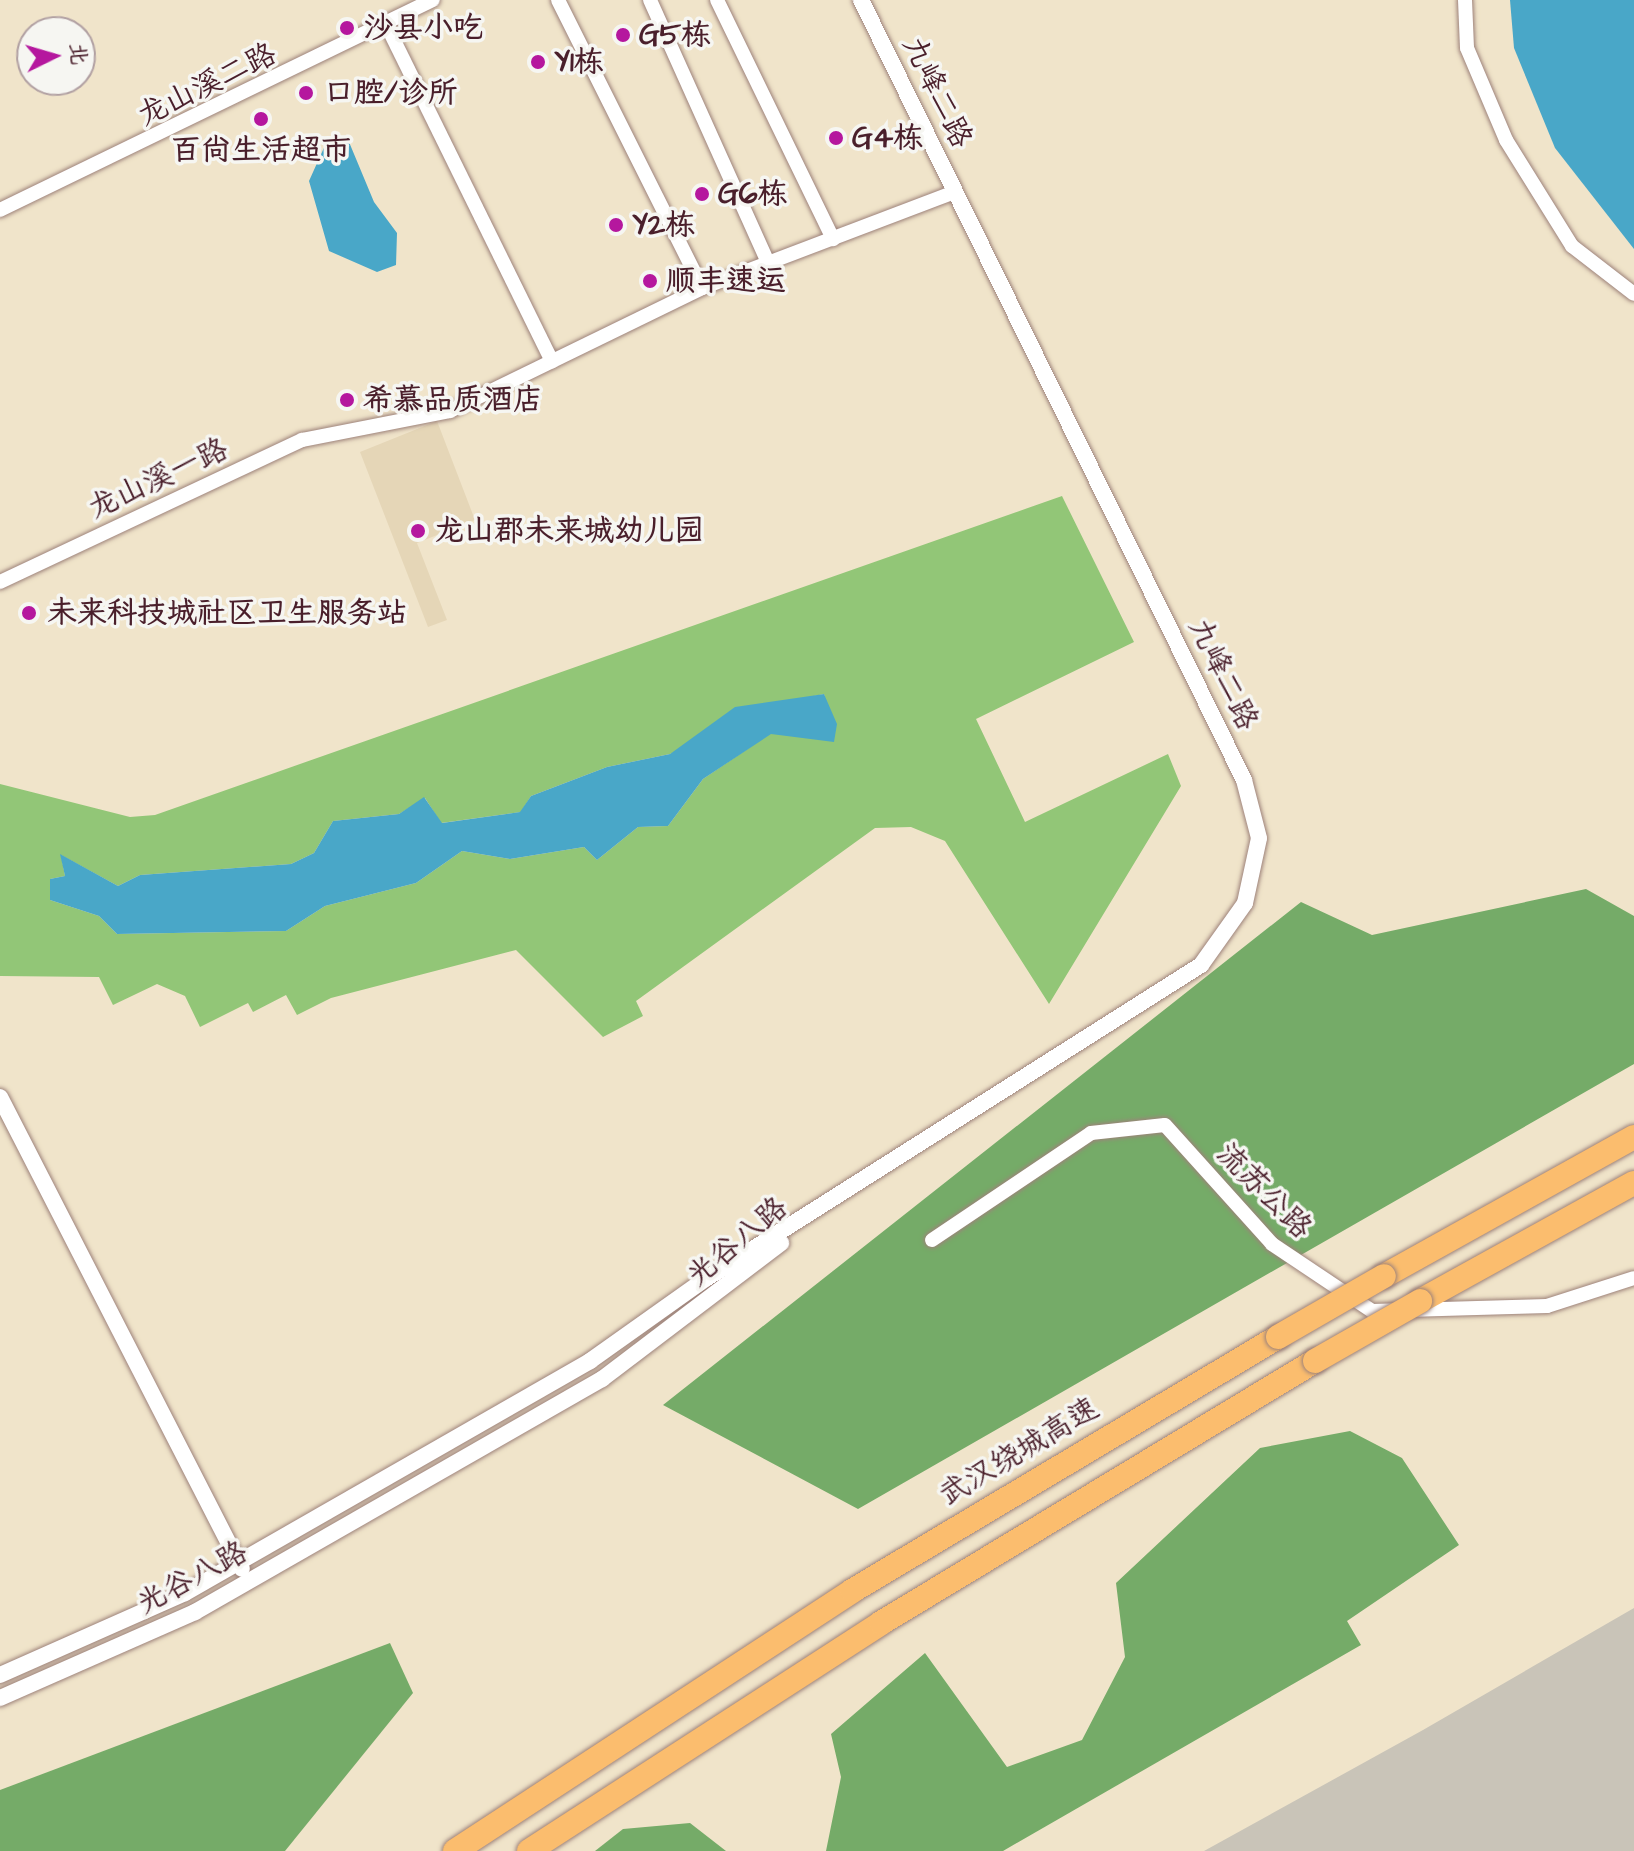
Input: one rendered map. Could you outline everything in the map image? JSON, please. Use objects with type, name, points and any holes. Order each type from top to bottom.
[{"type":"highway","name":"武汉绕城高速","points":[[455,1851],[865,1583],[1278,1337],[1634,1137]]},
{"type":"highway","points":[[529,1851],[881,1623],[1315,1361],[1634,1183]]},
{"type":"street","name":"龙山溪二路","points":[[0,210],[433,0]]},
{"type":"street","points":[[558,0],[702,288]]},
{"type":"street","points":[[650,0],[768,263]]},
{"type":"street","points":[[717,0],[833,239]]},
{"type":"street","name":"九峰二路","points":[[816,1213],[1201,965],[1245,903],[1259,838],[1244,780],[861,0]]},
{"type":"street","points":[[1465,0],[1467,48],[1506,140],[1572,246],[1634,294]]},
{"type":"street","points":[[386,24],[552,361]]},
{"type":"street","name":"龙山溪一路","points":[[0,582],[302,440],[450,411],[702,288],[955,192]]},
{"type":"street","points":[[0,1097],[248,1581]]},
{"type":"street","name":"流苏公路","points":[[932,1240],[1091,1133],[1165,1125],[1272,1244],[1372,1311],[1547,1306],[1634,1278]]},
{"type":"street","name":"光谷八路","points":[[0,1675],[238,1562],[590,1361],[816,1213]]},
{"type":"street","name":"光谷八路","points":[[0,1698],[248,1581],[602,1379],[720,1296],[816,1213]]},
{"type":"shaded area","name":"龙山郡未来城幼儿园","points":[[437,421],[475,520],[417,543],[447,620],[428,627],[360,452]]},
{"type":"shaded area","points":[[1634,1608],[1634,1851],[1204,1851],[1423,1730]]},
{"type":"green space","points":[[1062,496],[1134,642],[976,719],[1025,822],[1168,754],[1181,786],[1049,1004],[945,841],[911,827],[875,828],[636,1001],[643,1016],[603,1037],[516,950],[331,998],[297,1015],[286,995],[253,1012],[248,1003],[200,1027],[185,996],[157,984],[113,1005],[99,977],[0,976],[0,784],[130,817],[155,815]],"holes":[[[824,694],[834,741],[771,733],[703,779],[668,826],[638,827],[597,860],[584,847],[510,859],[462,851],[416,883],[325,906],[286,931],[117,934],[99,916],[50,900],[50,879],[65,876],[61,855],[118,886],[140,875],[291,864],[314,853],[333,821],[399,814],[425,798],[441,823],[521,812],[531,796],[607,767],[670,754],[785,702]]]},
{"type":"green space","points":[[1586,889],[1634,916],[1634,1064],[858,1509],[663,1405],[1301,902],[1372,935]]},
{"type":"green space","points":[[1350,1431],[1402,1458],[1459,1545],[1347,1621],[1361,1645],[1003,1851],[826,1851],[841,1777],[831,1734],[925,1653],[1007,1767],[1082,1740],[1125,1657],[1116,1583],[1260,1448]]},
{"type":"green space","points":[[390,1643],[413,1693],[285,1851],[0,1851],[0,1790]]},
{"type":"green space","points":[[690,1823],[726,1851],[595,1851],[623,1829]]},
{"type":"water","points":[[1510,0],[1634,0],[1634,249],[1555,148],[1514,48]]},
{"type":"water","points":[[337,138],[349,142],[374,202],[397,233],[396,265],[377,272],[329,251],[309,181],[327,141]]},
{"type":"water","points":[[824,694],[837,724],[834,742],[771,734],[703,779],[668,826],[638,827],[597,860],[584,847],[510,859],[462,851],[416,883],[325,906],[286,931],[117,934],[99,916],[50,900],[50,879],[65,876],[60,854],[118,886],[140,875],[291,864],[314,853],[333,821],[399,814],[424,797],[442,823],[520,812],[531,796],[607,767],[670,754],[735,707]]},
{"type":"place","name":"沙县小吃","points":[[347,28]]},
{"type":"place","name":"G5栋","points":[[623,35]]},
{"type":"place","name":"Y1栋","points":[[538,62]]},
{"type":"place","name":"口腔/诊所","points":[[306,93]]},
{"type":"place","name":"百尚生活超市","points":[[261,119]]},
{"type":"place","name":"G4栋","points":[[836,138]]},
{"type":"place","name":"G6栋","points":[[702,194]]},
{"type":"place","name":"Y2栋","points":[[616,225]]},
{"type":"place","name":"顺丰速运","points":[[650,281]]},
{"type":"place","name":"希慕品质酒店","points":[[347,400]]},
{"type":"place","name":"龙山郡未来城幼儿园","points":[[418,531]]},
{"type":"place","name":"未来科技城社区卫生服务站","points":[[29,613]]}]
